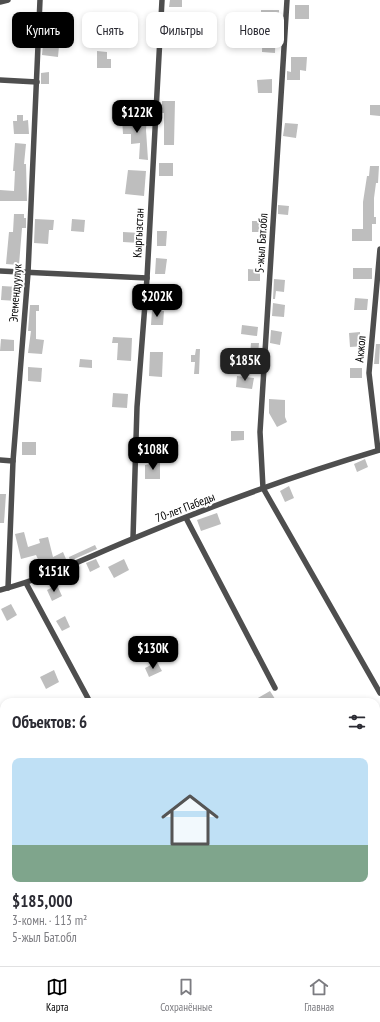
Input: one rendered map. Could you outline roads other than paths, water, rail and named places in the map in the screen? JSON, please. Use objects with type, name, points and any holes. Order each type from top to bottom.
[{"type":"street","points":[[0,2],[8,0]]},
{"type":"street","name":"Эгемендуулук","points":[[8,588],[13,460],[28,273],[40,0]]},
{"type":"street","name":"Кыргызстан","points":[[133,538],[137,407],[147,278],[162,0]]},
{"type":"street","name":"5-жыл Бат.обл","points":[[263,488],[260,432],[287,0]]},
{"type":"street","points":[[0,80],[37,82]]},
{"type":"street","name":"Акжол","points":[[379,450],[369,373],[380,249]]},
{"type":"street","points":[[0,271],[147,278]]},
{"type":"street","name":"70-лет Пабеды","points":[[0,590],[26,583],[133,538],[263,488],[379,450]]},
{"type":"street","points":[[0,460],[13,460]]},
{"type":"street","points":[[263,488],[380,692]]},
{"type":"street","points":[[186,518],[274,688]]},
{"type":"street","points":[[26,583],[88,698]]}]
